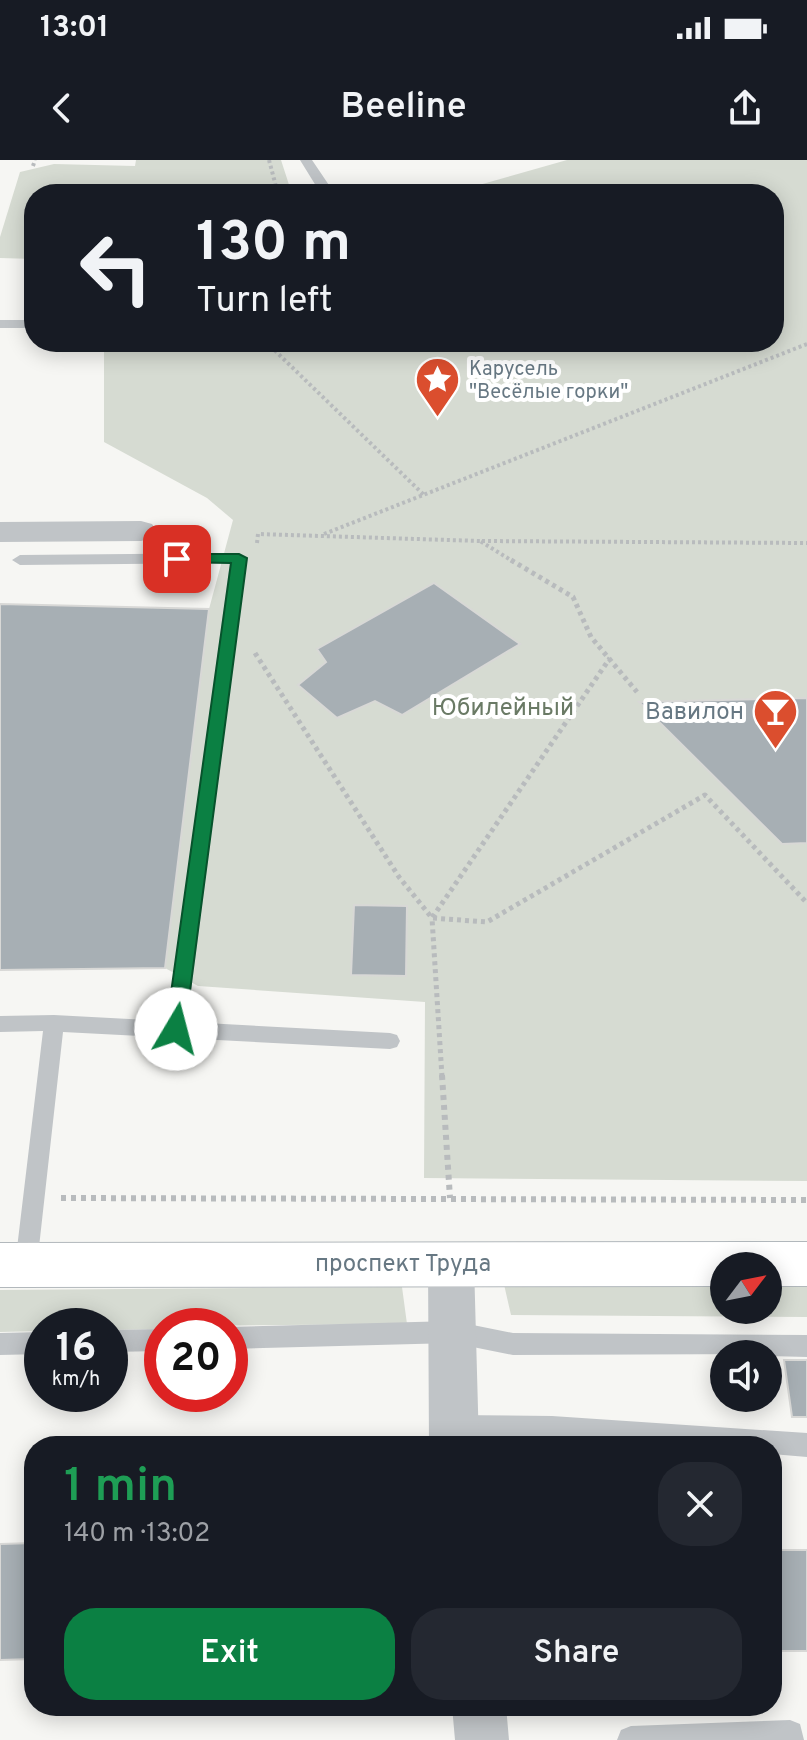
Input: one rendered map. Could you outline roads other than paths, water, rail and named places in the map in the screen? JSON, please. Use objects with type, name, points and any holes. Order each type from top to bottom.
[{"type":"street","points":[[0,532],[141,531]]},
{"type":"street","points":[[451,1263],[453,1436]]},
{"type":"street","name":"проспект Труда","points":[[13,1265],[807,1264]]},
{"type":"street","points":[[480,1716],[482,1740]]},
{"type":"lane","points":[[306,160],[322,184]]},
{"type":"lane","points":[[0,324],[24,324]]},
{"type":"lane","points":[[20,560],[239,558],[176,1029]]},
{"type":"lane","points":[[13,1265],[34,1198],[54,1023]]},
{"type":"lane","points":[[0,1024],[54,1023],[390,1041]]},
{"type":"lane","points":[[248,1338],[453,1332],[513,1344],[807,1346]]},
{"type":"lane","points":[[0,1344],[24,1343]]},
{"type":"lane","points":[[453,1436],[552,1427],[680,1436]]},
{"type":"lane","points":[[782,1443],[807,1445]]},
{"type":"lane","points":[[631,1740],[796,1735]]},
{"type":"place","name":"Карусель \"Весёлые горки\"","points":[[438,418]]},
{"type":"place","name":"Вавилон","points":[[775,750]]},
{"type":"park label","name":"Юбилейный","points":[[503,707]]}]
